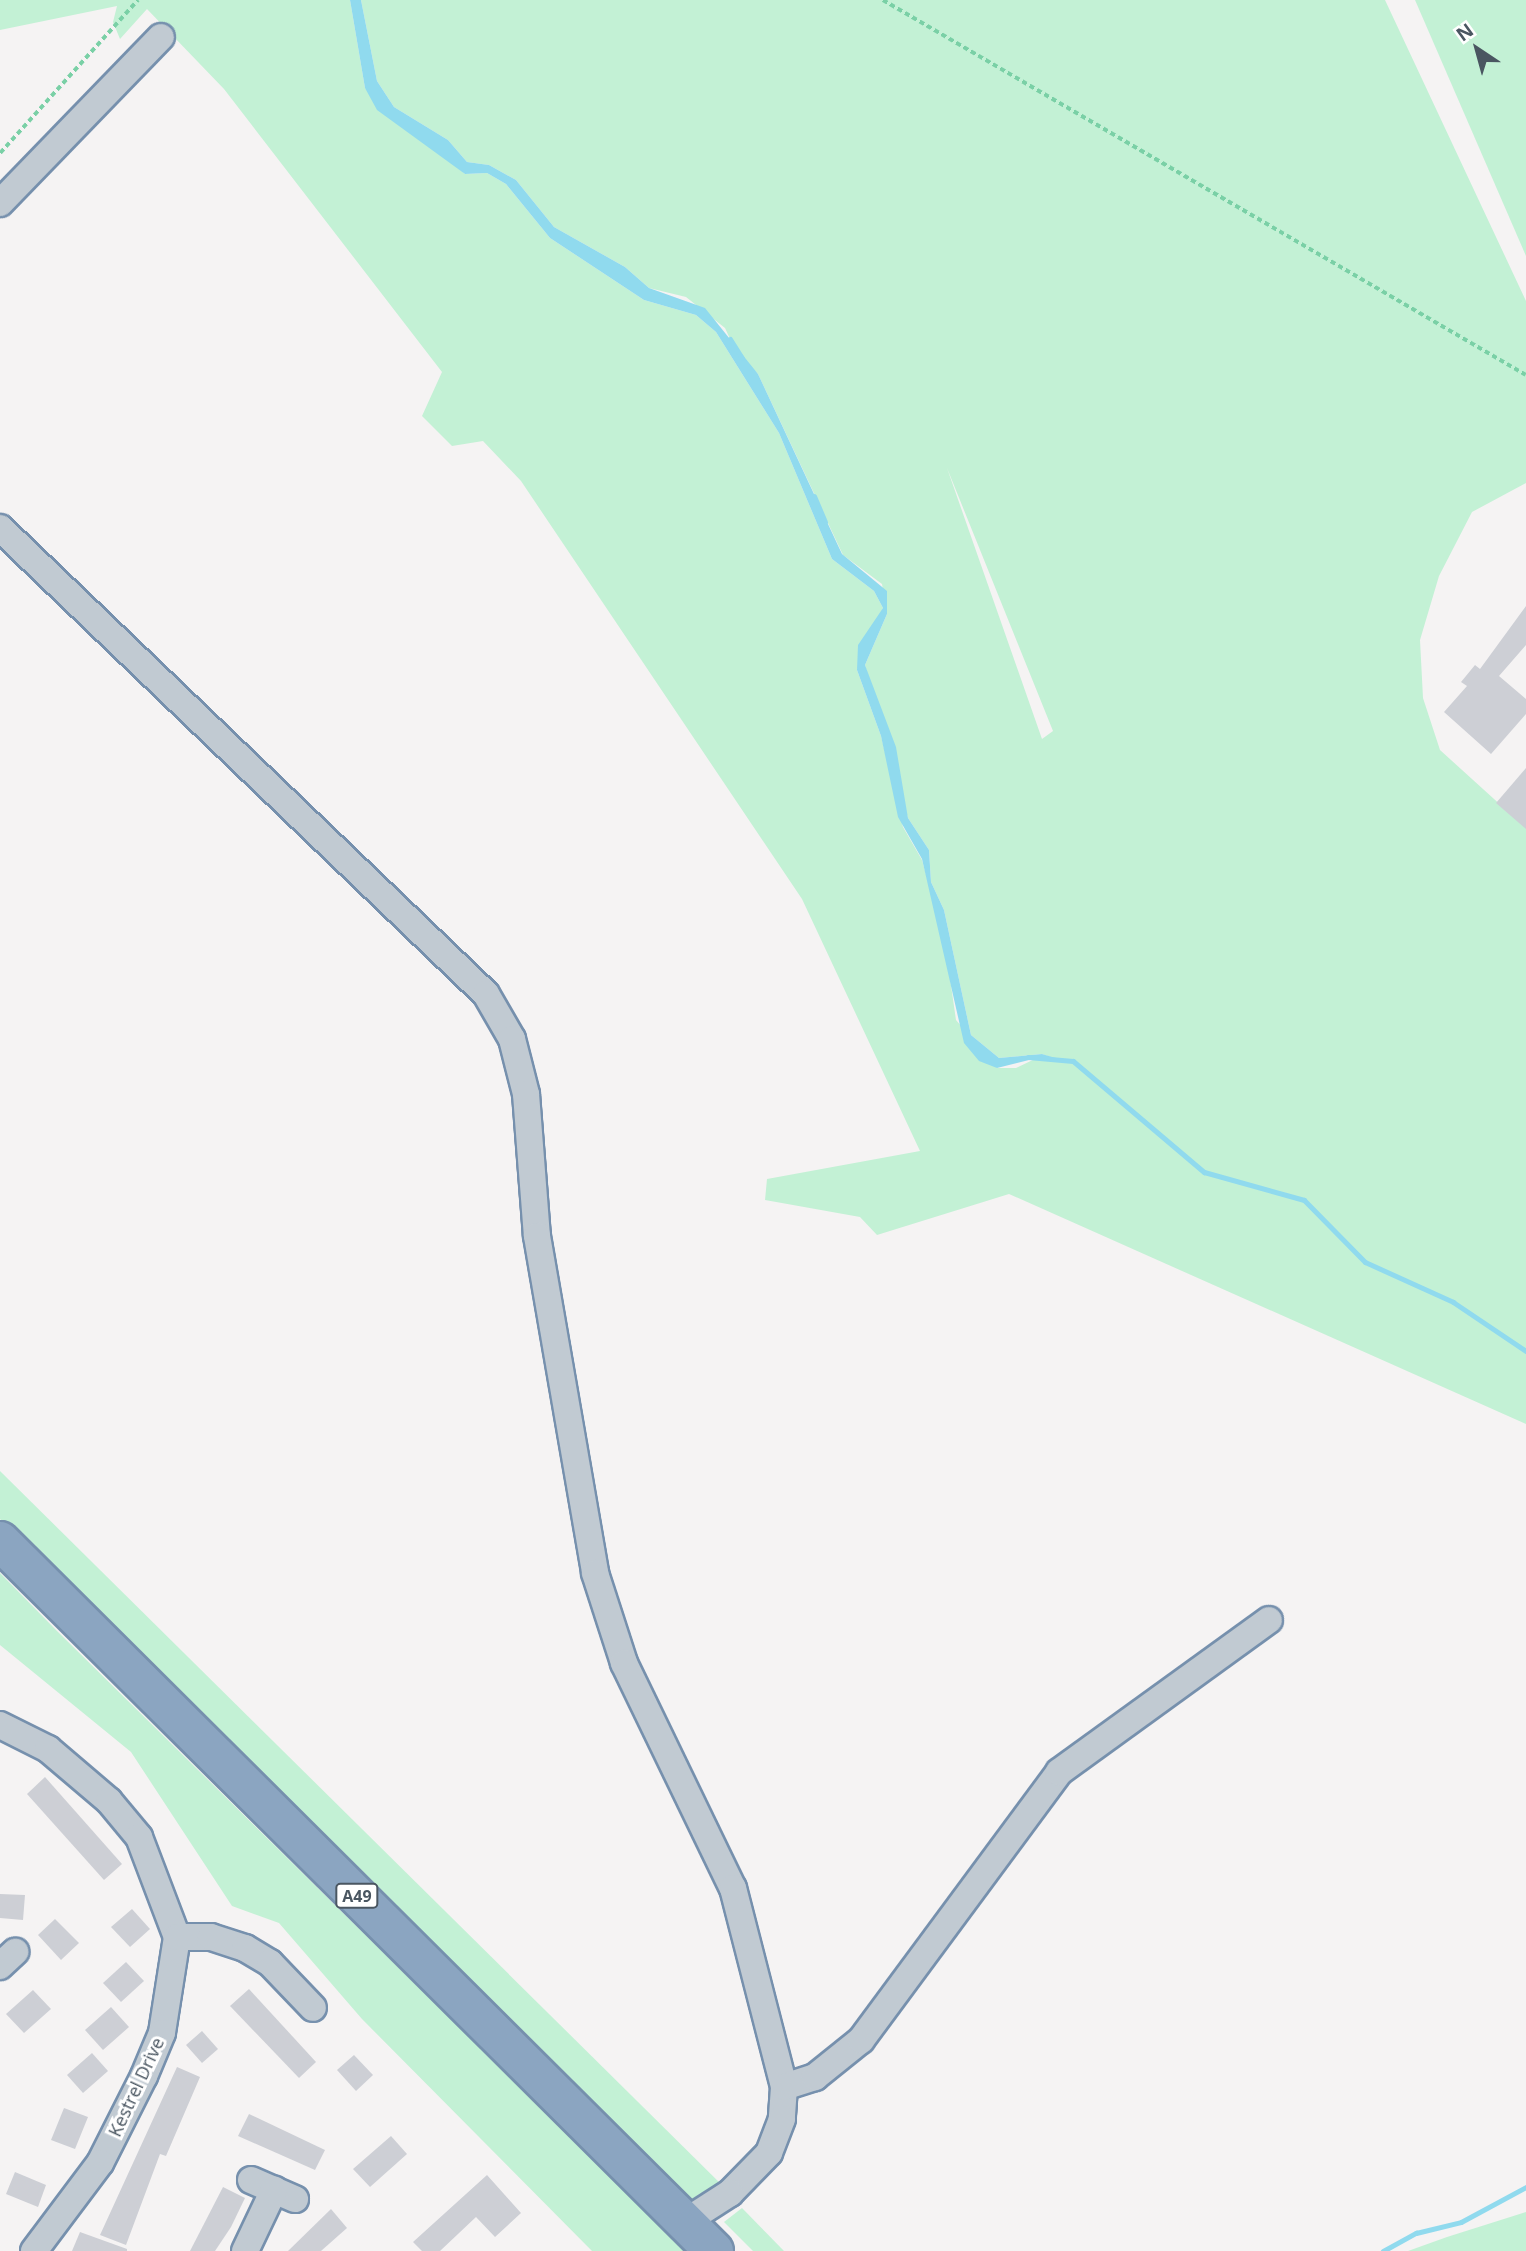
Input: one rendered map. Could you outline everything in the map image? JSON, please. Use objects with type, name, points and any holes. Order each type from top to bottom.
[{"type":"highway","name":"A49","points":[[0,1541],[714,2251]]},
{"type":"street","points":[[0,203],[161,37]]},
{"type":"street","points":[[0,528],[486,994],[512,1039],[526,1094],[537,1236],[595,1573],[624,1663],[733,1888],[784,2087],[782,2119],[769,2153],[730,2193],[685,2222]]},
{"type":"street","points":[[784,2087],[816,2077],[861,2040],[1059,1772],[1269,1620]]},
{"type":"street","name":"Kestrel Drive","points":[[0,1725],[66,1762],[117,1810],[139,1837],[177,1937],[162,2033],[144,2076],[100,2163],[34,2251]]},
{"type":"street","points":[[177,1937],[211,1937],[245,1948],[297,2002]]},
{"type":"street","points":[[245,2251],[273,2190]]},
{"type":"path","points":[[0,153],[138,0]]},
{"type":"path","points":[[883,0],[1526,375]]},
{"type":"green space","points":[[0,0],[350,0],[365,88],[465,174],[487,173],[506,184],[550,238],[644,300],[696,315],[716,332],[779,433],[832,559],[874,591],[883,608],[857,670],[881,736],[903,827],[922,860],[945,944],[956,1020],[997,1068],[1016,1068],[1037,1058],[1062,1061],[1042,1054],[999,1058],[971,1035],[944,910],[931,882],[929,850],[908,818],[865,665],[887,614],[882,584],[843,555],[758,374],[736,352],[725,328],[686,297],[649,288],[625,267],[554,227],[516,180],[489,165],[467,162],[448,140],[394,107],[377,81],[361,0],[1385,0],[1526,301],[1526,483],[1472,512],[1439,576],[1420,640],[1423,698],[1440,750],[1526,828],[1526,1424],[1009,1194],[877,1235],[860,1217],[765,1200],[767,1179],[920,1151],[802,899],[521,481],[483,441],[452,446],[422,416],[442,372],[224,89],[147,9],[120,39],[113,22],[117,6],[0,30]],"holes":[[[947,468],[1053,731],[1042,739]]]},
{"type":"green space","points":[[1415,0],[1526,0],[1526,256]]},
{"type":"green space","points":[[0,1471],[725,2188],[696,2207],[0,1519]]},
{"type":"green space","points":[[0,1573],[686,2251],[592,2251],[362,2019],[279,1923],[232,1906],[131,1752],[0,1645]]},
{"type":"green space","points":[[742,2208],[784,2251],[753,2251],[724,2222]]},
{"type":"green space","points":[[1526,2212],[1526,2251],[1408,2251],[1447,2237]]},
{"type":"water","points":[[350,0],[361,0],[377,81],[394,107],[448,140],[467,162],[489,165],[516,180],[554,227],[625,267],[649,288],[705,308],[758,374],[842,554],[887,591],[887,614],[865,665],[896,747],[908,818],[929,850],[931,882],[944,910],[971,1035],[999,1058],[1042,1054],[1069,1062],[1037,1058],[997,1068],[979,1061],[964,1043],[922,859],[898,817],[881,736],[857,670],[858,645],[883,608],[874,591],[832,559],[779,433],[716,332],[696,315],[644,300],[550,238],[506,184],[487,173],[465,174],[377,110],[365,88]]},
{"type":"building","points":[[1526,606],[1526,645],[1499,676],[1526,699],[1526,714],[1491,754],[1444,712],[1467,686],[1461,682],[1475,665],[1480,669]]},
{"type":"building","points":[[1526,768],[1526,829],[1496,803]]},
{"type":"building","points":[[45,1777],[122,1864],[104,1880],[27,1794]]},
{"type":"building","points":[[0,1894],[25,1895],[23,1920],[0,1918]]},
{"type":"building","points":[[132,1909],[150,1929],[130,1947],[111,1927]]},
{"type":"building","points":[[55,1919],[79,1943],[61,1960],[38,1935]]},
{"type":"building","points":[[126,1962],[144,1981],[121,2002],[103,1983]]},
{"type":"building","points":[[249,1989],[316,2062],[299,2078],[230,2006]]},
{"type":"building","points":[[33,1990],[51,2009],[24,2033],[6,2014]]},
{"type":"building","points":[[111,2007],[129,2027],[103,2050],[85,2030]]},
{"type":"building","points":[[202,2031],[218,2049],[202,2063],[186,2045]]},
{"type":"building","points":[[92,2053],[108,2071],[83,2093],[67,2075]]},
{"type":"building","points":[[354,2055],[373,2075],[356,2091],[337,2070]]},
{"type":"building","points":[[177,2067],[200,2077],[166,2156],[160,2154],[126,2245],[100,2235]]},
{"type":"building","points":[[64,2108],[88,2117],[75,2149],[51,2140]]},
{"type":"building","points":[[249,2114],[325,2150],[315,2170],[238,2136]]},
{"type":"building","points":[[391,2136],[407,2154],[370,2187],[353,2169]]},
{"type":"building","points":[[15,2172],[46,2185],[38,2207],[6,2194]]},
{"type":"building","points":[[487,2175],[521,2213],[495,2237],[476,2217],[440,2251],[422,2251],[413,2242]]},
{"type":"building","points":[[223,2187],[245,2198],[231,2227],[215,2251],[190,2251]]},
{"type":"building","points":[[331,2209],[347,2228],[321,2251],[288,2251]]},
{"type":"building","points":[[80,2232],[127,2249],[127,2251],[72,2251]]},
{"type":"waterway","points":[[730,339],[742,358]]},
{"type":"waterway","points":[[814,496],[825,522]]},
{"type":"waterway","points":[[1028,1057],[1073,1061],[1204,1172],[1304,1200],[1365,1262],[1453,1302],[1526,1351]]},
{"type":"waterway","points":[[1383,2251],[1416,2233],[1461,2222],[1526,2187]]}]
